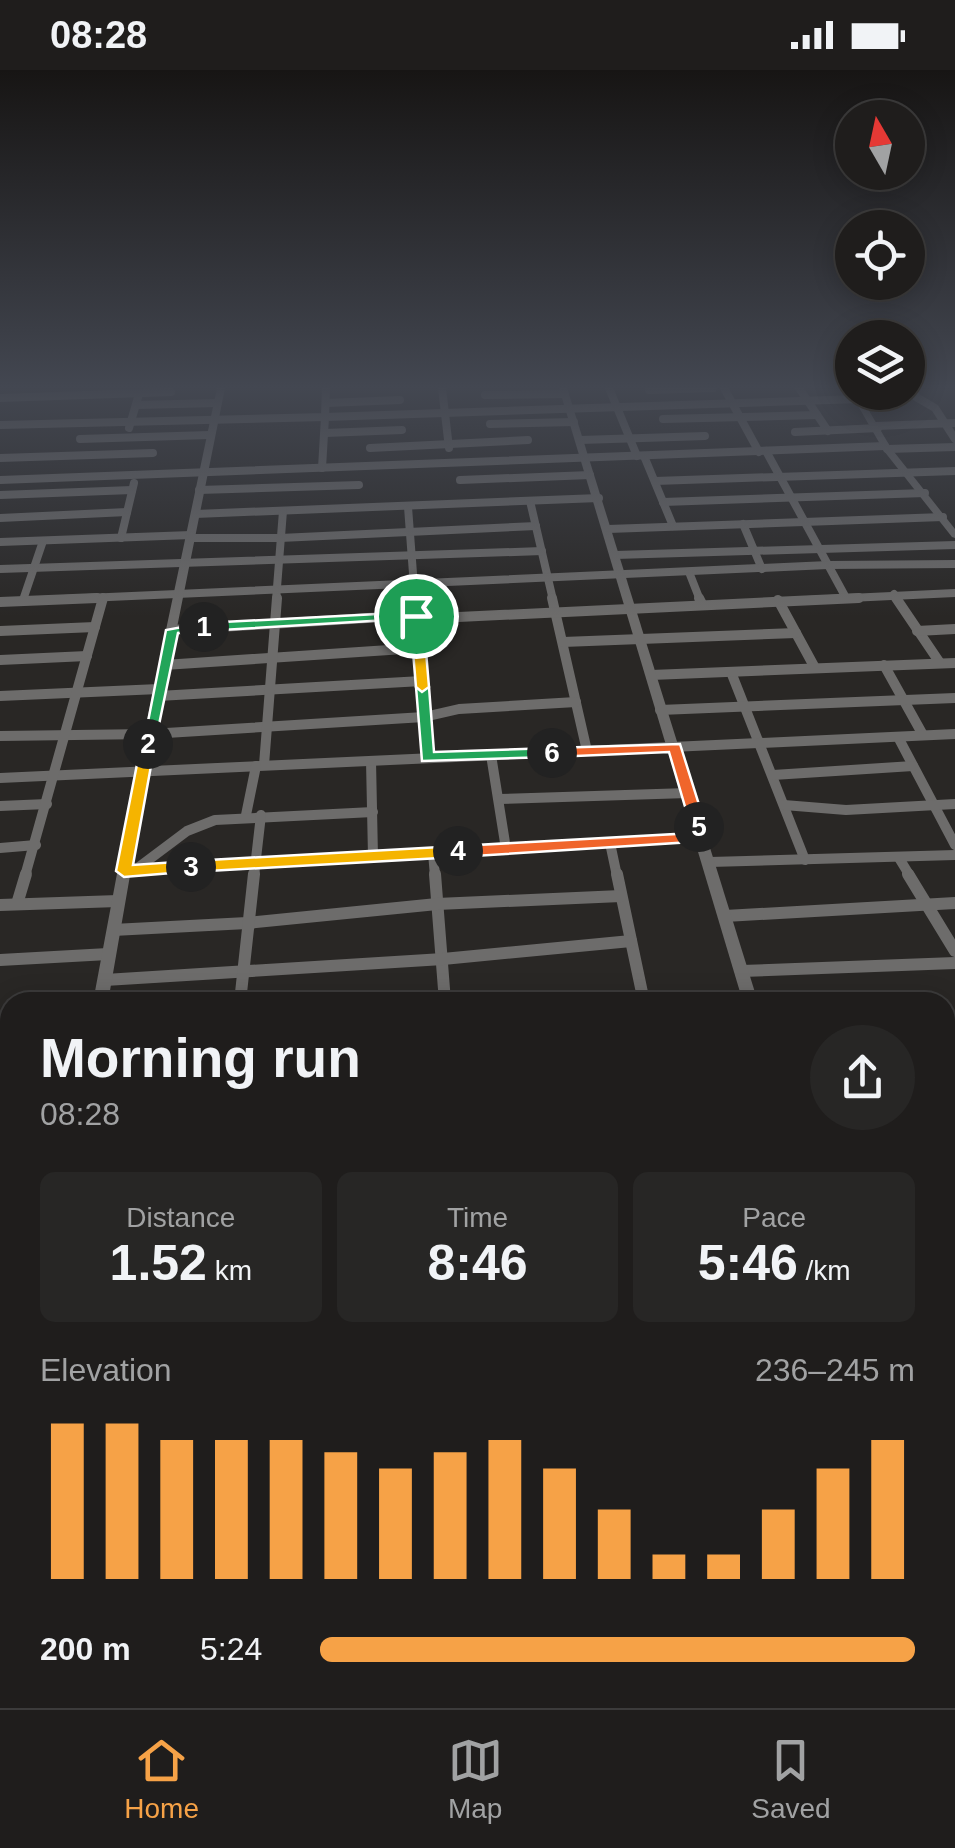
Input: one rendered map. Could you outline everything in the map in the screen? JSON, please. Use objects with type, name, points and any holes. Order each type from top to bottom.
[{"type":"street","points":[[68,478],[72,464]]},
{"type":"street","points":[[118,477],[121,464]]},
{"type":"street","points":[[150,476],[152,464]]},
{"type":"street","points":[[102,992],[118,901],[129,870],[142,772],[204,464]]},
{"type":"street","points":[[0,480],[415,464]]},
{"type":"street","points":[[455,464],[464,504]]},
{"type":"street","points":[[588,464],[748,992]]},
{"type":"street","points":[[645,464],[673,526]]},
{"type":"street","points":[[772,464],[845,596]]},
{"type":"street","points":[[899,464],[955,535]]},
{"type":"street","points":[[356,467],[358,508]]},
{"type":"street","points":[[654,481],[955,471]]},
{"type":"street","points":[[460,480],[590,475]]},
{"type":"street","points":[[121,538],[135,476]]},
{"type":"street","points":[[0,510],[3,495],[13,480]]},
{"type":"street","points":[[199,490],[359,485]]},
{"type":"street","points":[[3,495],[132,490]]},
{"type":"street","points":[[663,502],[925,493]]},
{"type":"street","points":[[195,514],[599,498]]},
{"type":"street","points":[[530,501],[588,751]]},
{"type":"street","points":[[408,507],[428,757]]},
{"type":"street","points":[[246,815],[260,765],[265,727],[283,511]]},
{"type":"street","points":[[0,518],[127,512]]},
{"type":"street","points":[[608,529],[943,518]]},
{"type":"street","points":[[743,524],[762,568]]},
{"type":"street","points":[[0,542],[280,538],[536,526]]},
{"type":"street","points":[[22,601],[44,540]]},
{"type":"street","points":[[615,555],[955,544]]},
{"type":"street","points":[[0,568],[542,551]]},
{"type":"street","points":[[0,602],[762,568],[955,564]]},
{"type":"street","points":[[689,572],[702,604]]},
{"type":"street","points":[[172,630],[274,622],[955,593]]},
{"type":"street","points":[[894,594],[940,664]]},
{"type":"street","points":[[17,904],[103,598]]},
{"type":"street","points":[[778,600],[815,668]]},
{"type":"street","points":[[0,631],[95,627]]},
{"type":"street","points":[[917,631],[955,629]]},
{"type":"street","points":[[563,642],[796,633]]},
{"type":"street","points":[[164,664],[420,648]]},
{"type":"street","points":[[0,660],[87,656]]},
{"type":"street","points":[[651,675],[955,663]]},
{"type":"street","points":[[884,665],[924,735]]},
{"type":"street","points":[[731,672],[805,860]]},
{"type":"street","points":[[0,696],[268,690],[422,681]]},
{"type":"street","points":[[660,710],[955,698]]},
{"type":"street","points":[[0,736],[150,734],[424,717],[459,709],[576,702]]},
{"type":"street","points":[[0,778],[955,734]]},
{"type":"street","points":[[898,736],[955,846]]},
{"type":"street","points":[[492,755],[506,848]]},
{"type":"street","points":[[372,761],[374,856]]},
{"type":"street","points":[[773,775],[914,766]]},
{"type":"street","points":[[498,799],[688,793]]},
{"type":"street","points":[[0,806],[47,804]]},
{"type":"street","points":[[784,804],[846,810],[955,804]]},
{"type":"street","points":[[129,870],[187,831],[215,820],[246,815],[372,812]]},
{"type":"street","points":[[241,992],[261,815]]},
{"type":"street","points":[[129,870],[702,838]]},
{"type":"street","points":[[610,842],[642,992]]},
{"type":"street","points":[[0,848],[36,845]]},
{"type":"street","points":[[433,853],[445,992]]},
{"type":"street","points":[[710,862],[955,855]]},
{"type":"street","points":[[899,858],[955,950]]},
{"type":"street","points":[[113,930],[247,923],[437,904],[621,896]]},
{"type":"street","points":[[0,905],[118,901]]},
{"type":"street","points":[[725,916],[955,904]]},
{"type":"street","points":[[104,980],[443,959],[631,940]]},
{"type":"street","points":[[0,960],[108,954]]},
{"type":"street","points":[[742,971],[955,963]]},
{"type":"route","points":[[416,616],[428,757],[674,747],[702,838],[124,871],[172,630],[416,616]]}]
